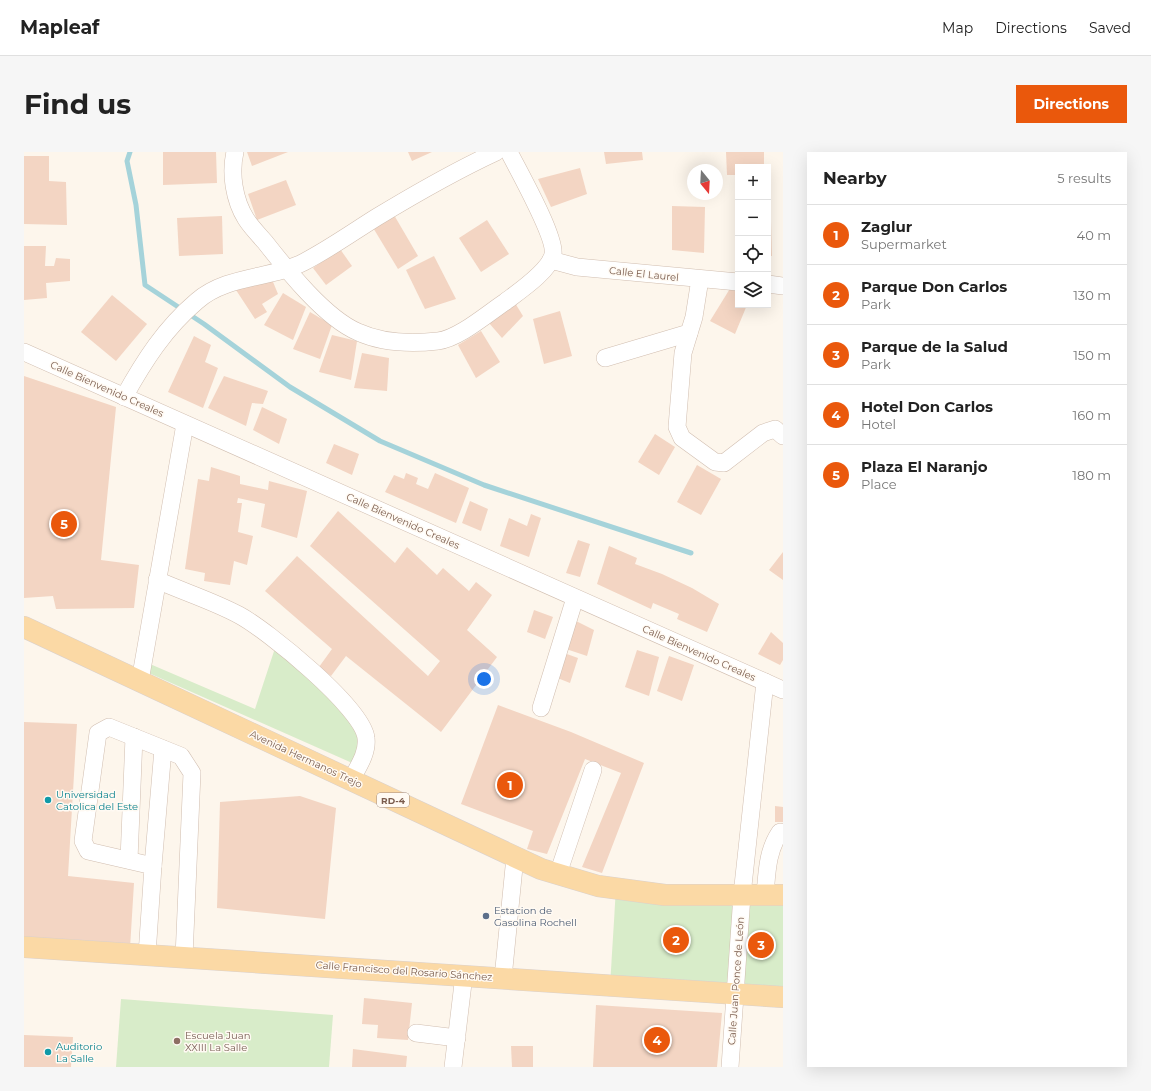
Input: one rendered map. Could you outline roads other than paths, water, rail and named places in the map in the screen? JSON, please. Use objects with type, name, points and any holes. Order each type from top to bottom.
[{"type":"main road","name":"Avenida Hermanos Trejo","points":[[24,627],[541,869],[598,886],[665,895],[774,895]]},
{"type":"main road","name":"Calle Francisco del Rosario Sánchez","points":[[24,947],[783,997]]},
{"type":"street","points":[[235,152],[232,164],[235,193],[246,218],[287,270],[327,310],[356,331],[386,340],[415,342],[446,339],[471,325],[519,292],[544,270],[550,260],[553,249],[546,224],[509,152]]},
{"type":"street","points":[[124,397],[144,361],[169,328],[198,300],[228,284],[287,270],[305,261],[400,203],[496,152]]},
{"type":"street","name":"Calle El Laurel","points":[[550,260],[577,267],[735,282]]},
{"type":"street","points":[[700,279],[689,333],[683,353],[677,427],[682,438],[715,462],[724,464],[762,433],[775,429],[783,436]]},
{"type":"street","points":[[771,284],[783,286]]},
{"type":"street","points":[[605,358],[689,333]]},
{"type":"street","name":"Calle Bienvenido Creales","points":[[24,352],[576,598],[778,686]]},
{"type":"street","points":[[140,681],[185,424]]},
{"type":"street","points":[[158,580],[238,614],[260,628],[297,658],[333,692],[364,727],[366,749],[351,780]]},
{"type":"street","points":[[541,708],[576,598]]},
{"type":"street","name":"Calle Juan Ponce de León","points":[[730,1067],[742,895],[778,686]]},
{"type":"street","points":[[153,866],[88,851],[83,841],[98,732],[109,727],[181,756],[192,773],[184,957]]},
{"type":"street","points":[[129,860],[134,737]]},
{"type":"street","points":[[147,955],[163,749]]},
{"type":"street","points":[[558,874],[593,770]]},
{"type":"street","points":[[774,895],[769,856],[774,841],[780,832]]},
{"type":"street","points":[[503,978],[515,857]]},
{"type":"street","points":[[453,1067],[464,975]]},
{"type":"street","points":[[416,1033],[457,1038]]},
{"type":"waterway","points":[[130,152],[127,161],[136,205],[145,285],[204,324],[290,387],[380,441],[484,485],[691,553]]},
{"type":"place","name":"Plaza El Naranjo","points":[[64,524]]},
{"type":"place","name":"Zaglur","points":[[510,785]]},
{"type":"place","name":"Universidad Catolica del Este","points":[[48,800]]},
{"type":"place","name":"Estacion de Gasolina Rochell","points":[[486,916]]},
{"type":"place","name":"Parque Don Carlos","points":[[676,940]]},
{"type":"place","name":"Parque de la Salud","points":[[761,945]]},
{"type":"place","name":"Hotel Don Carlos","points":[[657,1040]]},
{"type":"place","name":"Escuela Juan XXIII La Salle","points":[[177,1041]]},
{"type":"place","name":"Auditorio La Salle","points":[[48,1052]]}]
